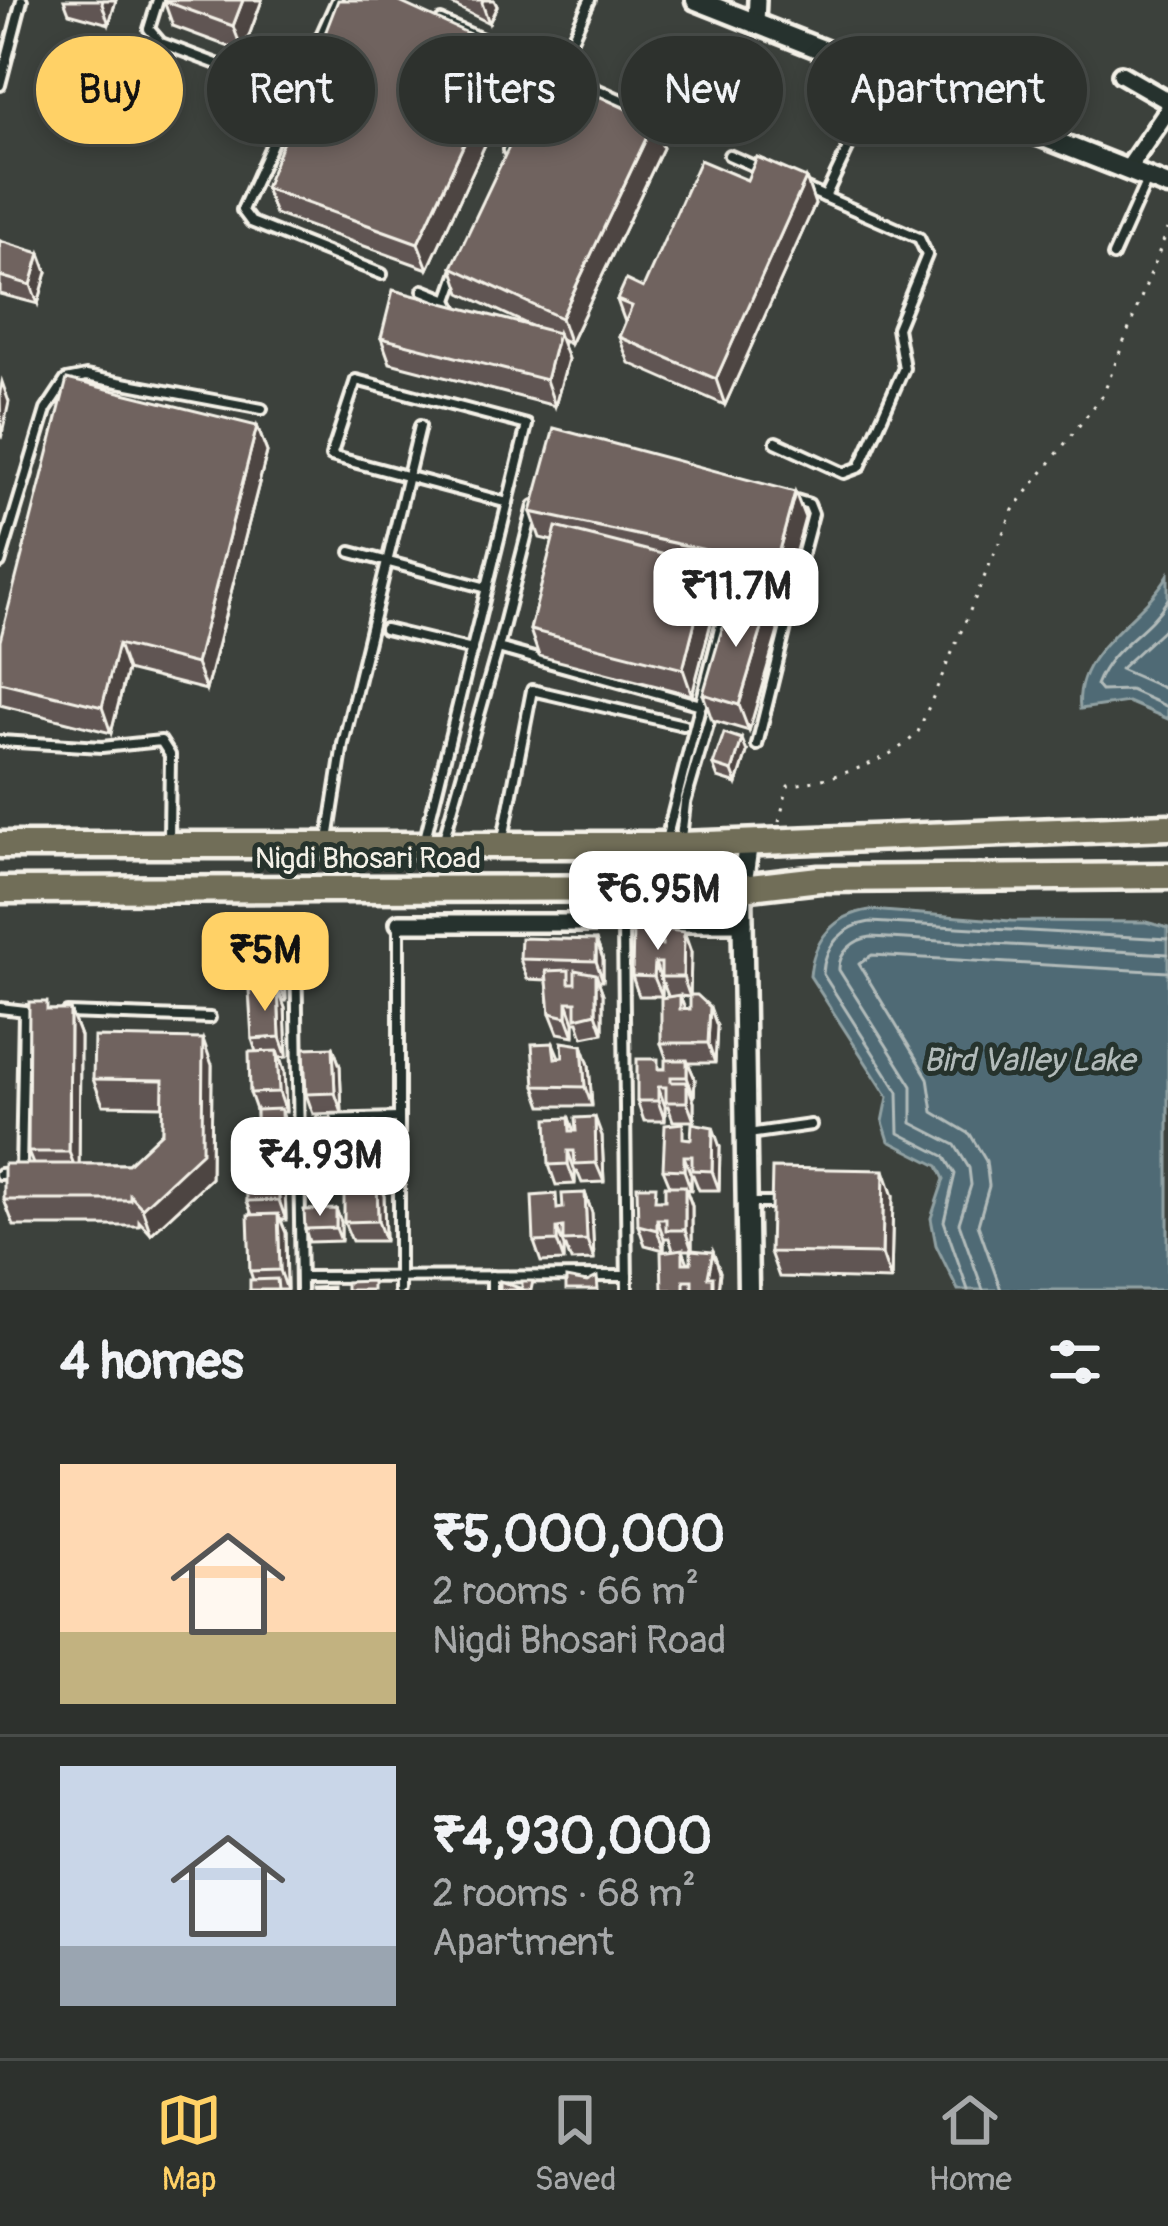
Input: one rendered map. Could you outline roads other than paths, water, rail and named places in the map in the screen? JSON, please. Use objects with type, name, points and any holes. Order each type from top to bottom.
[{"type":"main road","name":"Nigdi Bhosari Road","points":[[0,845],[748,844],[1168,827]]},
{"type":"main road","name":"Nigdi Bhosari Road","points":[[0,890],[742,888],[819,879],[1168,876]]},
{"type":"street","points":[[696,0],[807,43]]},
{"type":"street","points":[[756,23],[757,0]]},
{"type":"street","points":[[1121,74],[1168,101]]},
{"type":"street","points":[[1127,170],[1168,110]]},
{"type":"street","points":[[1061,144],[1168,186]]},
{"type":"street","points":[[748,844],[742,888],[748,1290]]},
{"type":"street","points":[[454,922],[456,889]]},
{"type":"street","points":[[573,889],[573,919]]},
{"type":"street","points":[[399,923],[745,922]]},
{"type":"lane","points":[[0,85],[22,0]]},
{"type":"lane","points":[[158,0],[149,29],[160,43],[207,60]]},
{"type":"lane","points":[[322,36],[337,0]]},
{"type":"lane","points":[[574,36],[590,0]]},
{"type":"lane","points":[[434,18],[478,36]]},
{"type":"lane","points":[[273,144],[242,210],[250,222],[382,274]]},
{"type":"lane","points":[[501,166],[510,144]]},
{"type":"lane","points":[[825,197],[850,144]]},
{"type":"lane","points":[[729,155],[767,172]]},
{"type":"lane","points":[[1113,256],[1148,178]]},
{"type":"lane","points":[[776,442],[844,473],[856,471],[904,368],[897,328],[928,255],[919,238],[787,180]]},
{"type":"lane","points":[[467,249],[448,300],[452,310],[471,317]]},
{"type":"lane","points":[[423,290],[448,300]]},
{"type":"lane","points":[[0,563],[46,410],[66,380],[86,376],[262,409]]},
{"type":"lane","points":[[433,846],[472,650],[487,588],[508,503],[527,425],[356,380],[331,456],[508,503]]},
{"type":"lane","points":[[326,847],[343,744],[420,426]]},
{"type":"lane","points":[[672,845],[728,597],[736,594],[778,607],[790,601],[813,508],[781,496]]},
{"type":"lane","points":[[433,846],[498,648],[535,504]]},
{"type":"lane","points":[[350,552],[487,588]]},
{"type":"lane","points":[[742,608],[787,623],[758,745]]},
{"type":"lane","points":[[385,629],[472,650]]},
{"type":"lane","points":[[498,648],[701,705]]},
{"type":"lane","points":[[672,845],[718,687]]},
{"type":"lane","points":[[502,846],[532,690],[683,725]]},
{"type":"lane","points":[[0,741],[102,747],[161,741],[170,754],[169,847]]},
{"type":"lane","points":[[623,920],[627,1290]]},
{"type":"lane","points":[[399,923],[399,1290]]},
{"type":"lane","points":[[296,943],[302,1290]]},
{"type":"lane","points":[[0,1008],[210,1018]]},
{"type":"lane","points":[[0,1174],[21,1172],[24,1012]]},
{"type":"lane","points":[[299,1121],[399,1118]]},
{"type":"lane","points":[[746,1134],[811,1125]]},
{"type":"lane","points":[[747,1203],[788,1203]]},
{"type":"lane","points":[[747,1251],[768,1251]]},
{"type":"lane","points":[[492,1276],[492,1290]]},
{"type":"lane","points":[[302,1277],[627,1276]]},
{"type":"water","points":[[1168,575],[1168,719],[1128,702],[1080,709],[1081,688],[1098,653]]},
{"type":"water","name":"Bird Valley Lake","points":[[870,910],[1011,921],[1146,922],[1168,928],[1168,1290],[958,1290],[936,1245],[931,1218],[944,1179],[938,1166],[889,1141],[883,1122],[888,1097],[810,976],[816,951],[828,931],[846,917]]}]
